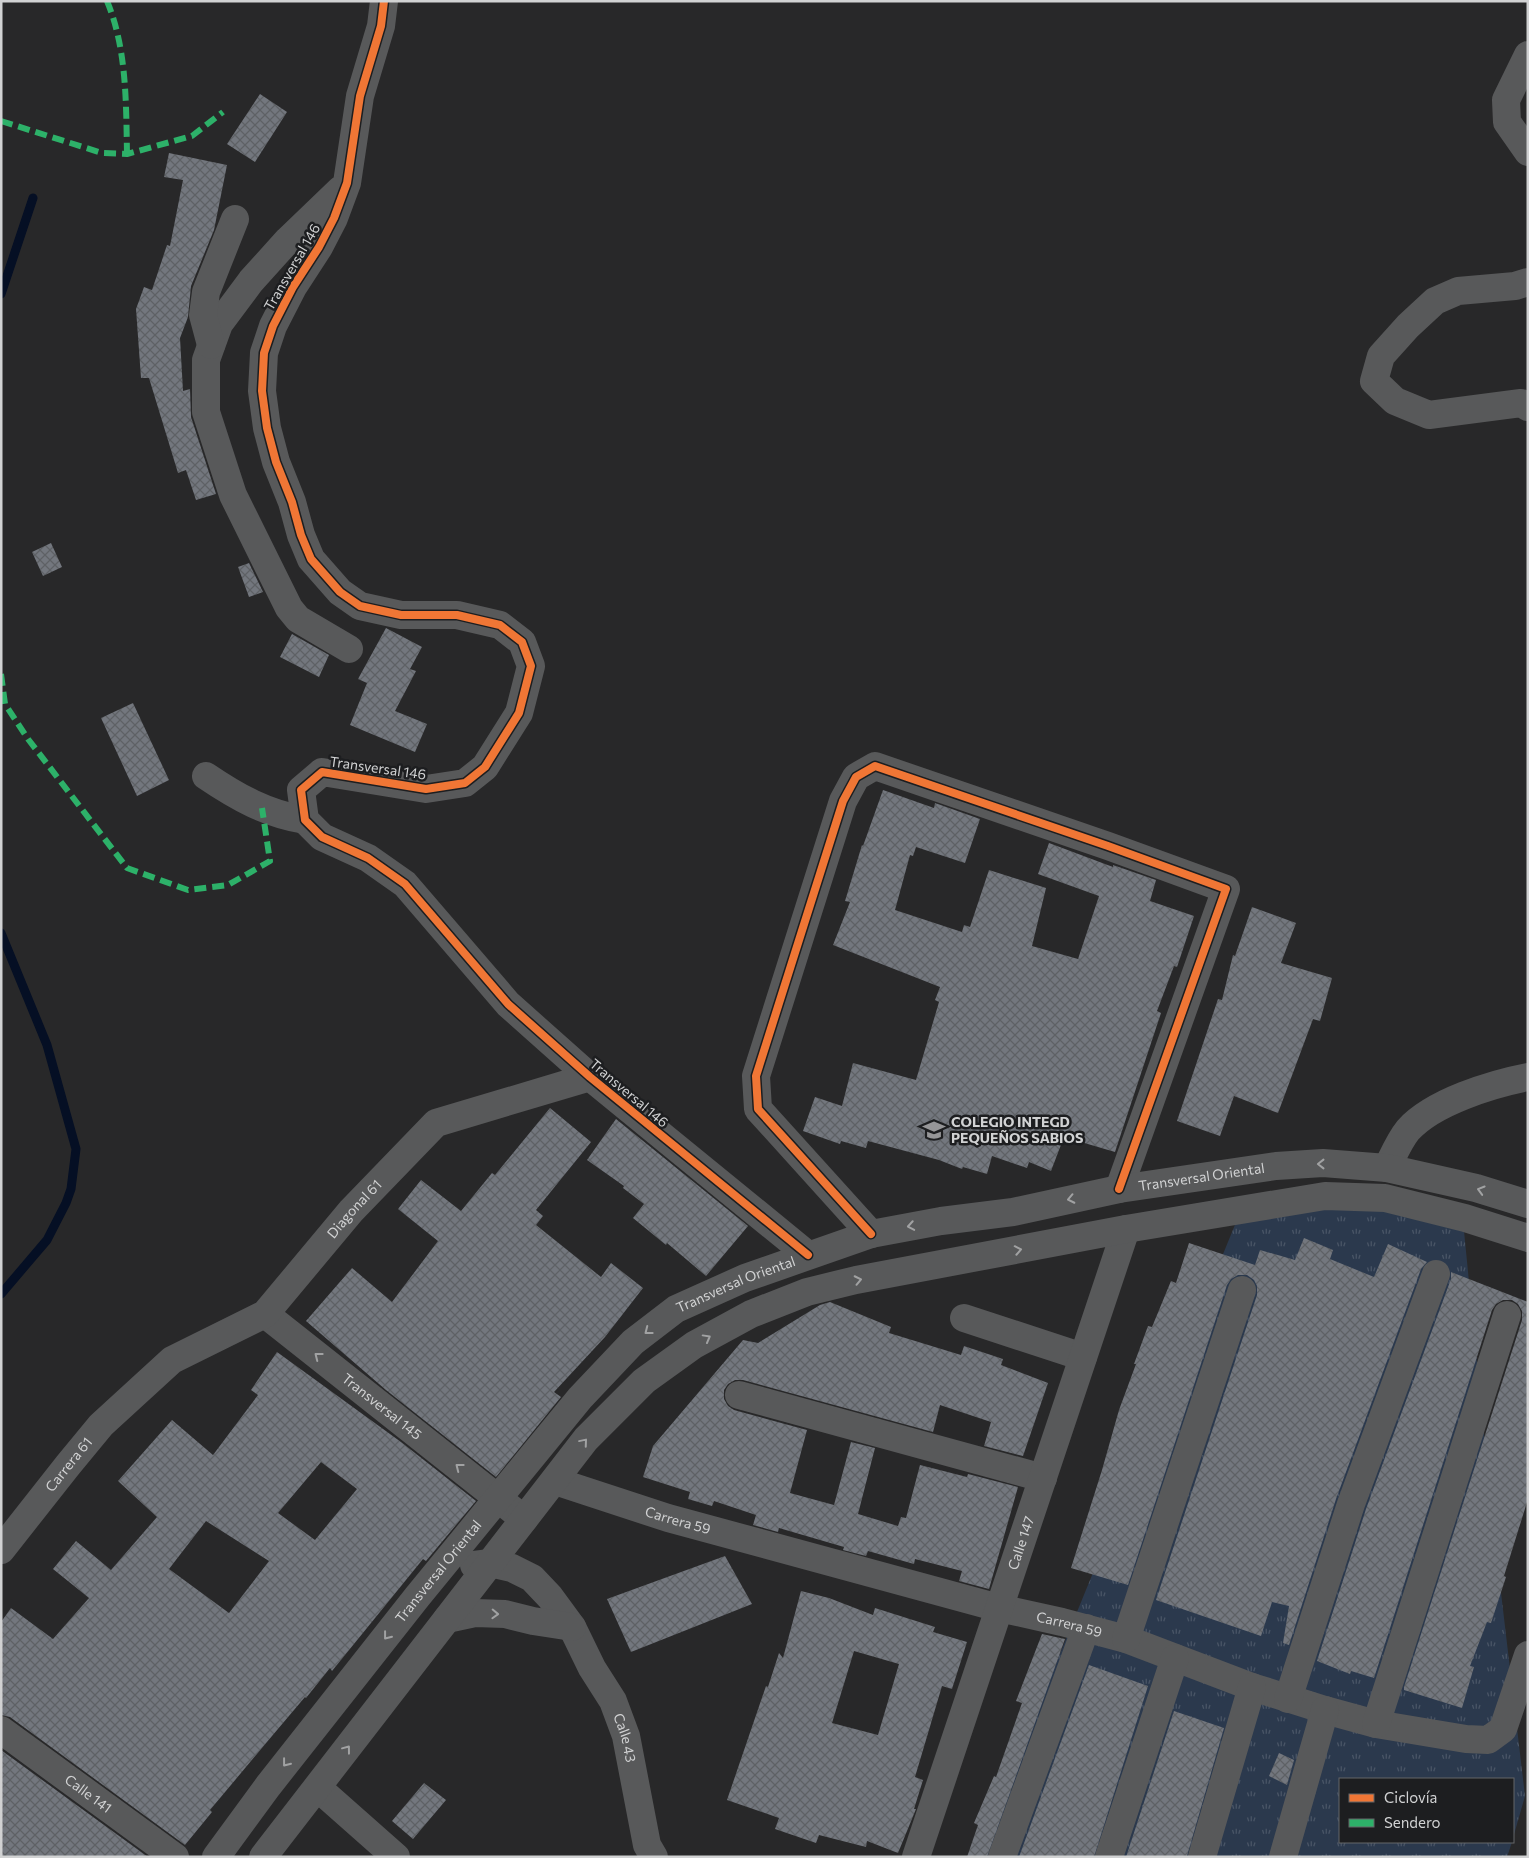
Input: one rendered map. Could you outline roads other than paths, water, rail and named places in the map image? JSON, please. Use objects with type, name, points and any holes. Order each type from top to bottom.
[{"type":"street","name":"Transversal 146","points":[[384,1],[381,26],[360,96],[347,183],[334,218],[319,247],[293,287],[273,326],[264,353],[262,391],[267,428],[276,462],[292,502],[301,535],[310,558],[340,592],[360,606],[401,615],[457,615],[500,625],[522,642],[531,666],[519,713],[485,767],[466,783],[426,789],[322,772],[301,790],[305,820],[322,836],[368,858],[405,884],[508,1004],[590,1077],[808,1255]]},
{"type":"street","points":[[1528,55],[1506,100],[1507,122],[1528,152]]},
{"type":"street","points":[[347,183],[288,240],[251,281],[220,324],[206,360],[206,412],[233,495],[289,608],[298,619],[349,649]]},
{"type":"street","points":[[211,345],[203,315],[206,292],[235,219]]},
{"type":"street","points":[[1528,282],[1515,286],[1458,291],[1435,301],[1408,326],[1381,356],[1374,381],[1395,401],[1429,415],[1520,403],[1528,407]]},
{"type":"street","points":[[871,1234],[758,1109],[756,1076],[843,801],[856,777],[875,766],[1108,846],[1226,889],[1119,1189]]},
{"type":"street","points":[[206,776],[235,795],[262,808],[284,817],[305,820]]},
{"type":"street","name":"Diagonal 61","points":[[144,1386],[172,1360],[266,1314],[351,1211],[436,1123],[590,1077]]},
{"type":"street","points":[[1387,1168],[1407,1131],[1423,1117],[1444,1105],[1494,1085],[1528,1077]]},
{"type":"street","name":"Transversal Oriental","points":[[216,1857],[268,1786],[436,1574],[580,1398],[641,1337],[676,1309],[745,1278],[871,1234],[942,1221],[1013,1212],[1119,1189],[1276,1166],[1323,1163],[1387,1168],[1476,1188],[1528,1204]]},
{"type":"street","points":[[263,1857],[586,1439],[644,1381],[694,1345],[750,1314],[807,1292],[856,1280],[1126,1229],[1326,1196],[1385,1198],[1465,1218],[1528,1238]]},
{"type":"street","name":"Calle 147","points":[[916,1857],[1126,1229]]},
{"type":"street","points":[[1288,1699],[1351,1504],[1436,1274]]},
{"type":"street","points":[[1126,1639],[1242,1290]]},
{"type":"street","name":"Transversal 145","points":[[266,1314],[524,1519]]},
{"type":"street","points":[[1376,1724],[1507,1316]]},
{"type":"street","points":[[964,1318],[1083,1357]]},
{"type":"street","name":"Carrera 61","points":[[1,1550],[68,1465],[102,1426],[144,1386]]},
{"type":"street","points":[[739,1395],[1043,1478]]},
{"type":"street","name":"Carrera 59","points":[[555,1481],[668,1518],[1000,1608],[1126,1639],[1288,1699],[1376,1724],[1466,1740],[1488,1740],[1503,1729],[1528,1655]]},
{"type":"street","name":"Calle 43","points":[[436,1574],[462,1566],[490,1563],[512,1568],[532,1578],[550,1597],[572,1627],[592,1668],[613,1702],[626,1736],[647,1845],[654,1857]]},
{"type":"street","points":[[447,1618],[475,1613],[505,1614],[533,1621],[572,1627]]},
{"type":"street","points":[[1002,1857],[1086,1628]]},
{"type":"street","points":[[1109,1857],[1175,1658]]},
{"type":"street","points":[[1202,1857],[1252,1686]]},
{"type":"street","points":[[1283,1857],[1325,1710]]},
{"type":"street","name":"Calle 141","points":[[1,1730],[175,1857]]},
{"type":"street","points":[[318,1788],[396,1857]]},
{"type":"waterway","points":[[1,294],[33,198]]},
{"type":"waterway","points":[[1,933],[47,1045],[76,1149],[71,1189],[47,1240],[1,1294]]},
{"type":"place","name":"COLEGIO INTEGD PEQUEÑOS SABIOS","points":[[934,1130]]}]
